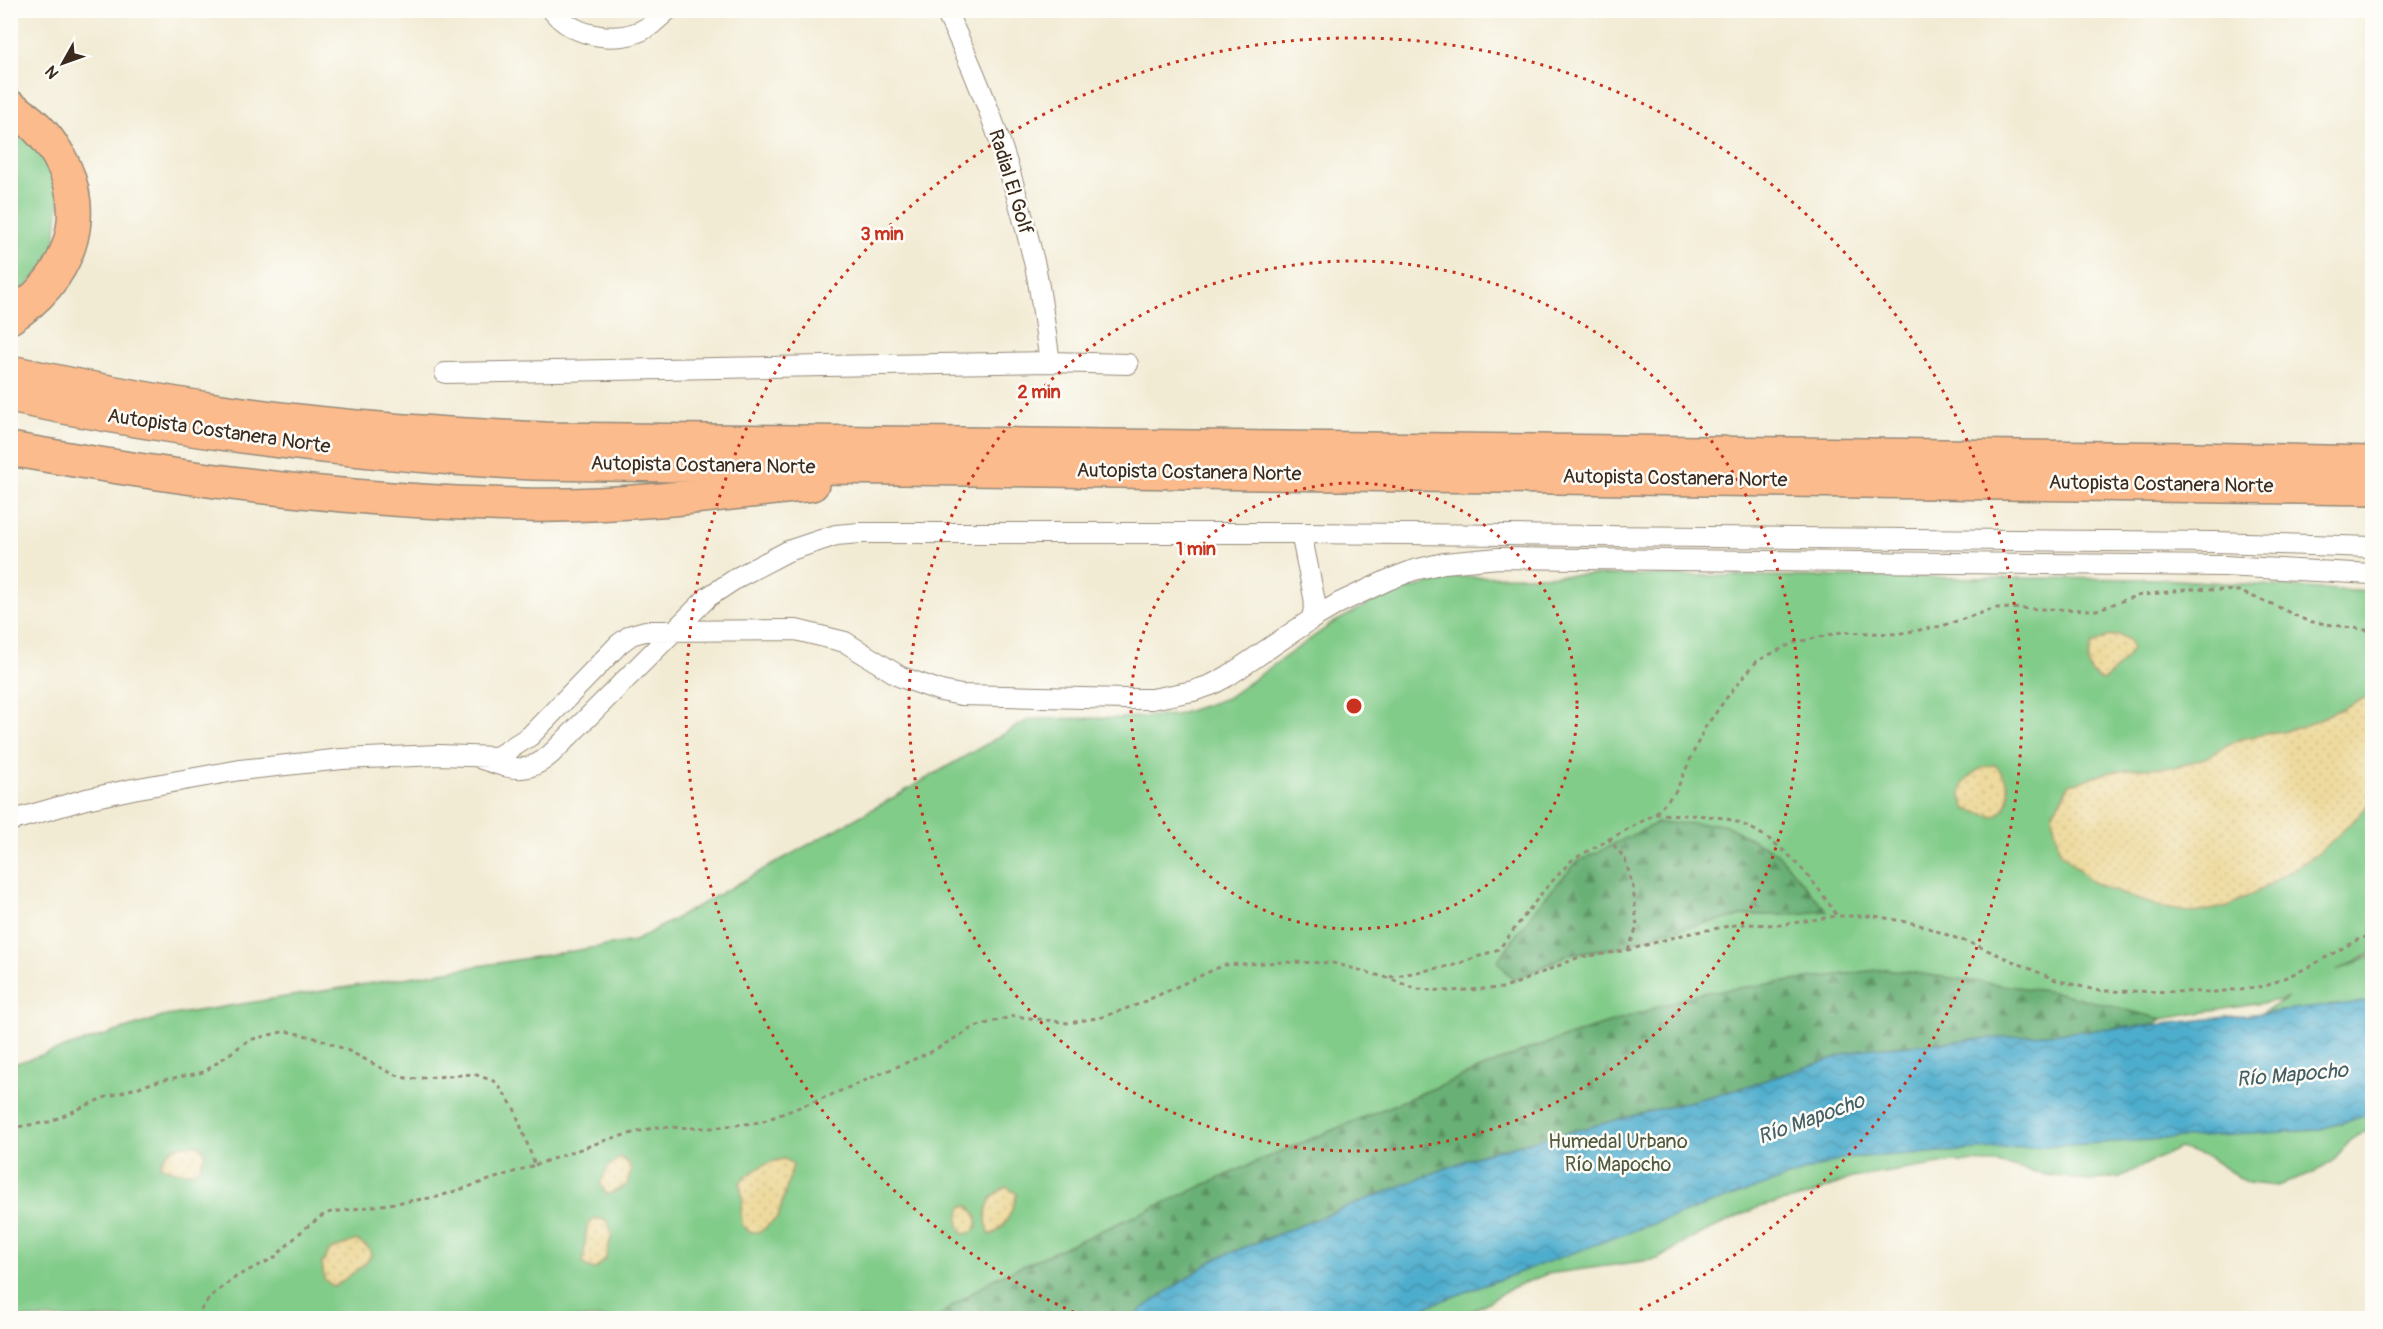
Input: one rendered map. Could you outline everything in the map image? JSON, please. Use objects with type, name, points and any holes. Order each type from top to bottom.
[{"type":"highway","points":[[10,107],[27,118],[47,138],[55,150],[68,176],[74,206],[71,238],[61,266],[35,298],[10,317]]},
{"type":"highway","name":"Autopista Costanera Norte","points":[[10,372],[166,403],[278,419],[426,432],[534,438],[2373,463]]},
{"type":"highway","name":"Autopista Costanera Norte","points":[[10,396],[213,434],[449,459],[915,469],[2373,488]]},
{"type":"highway","points":[[10,435],[90,450],[198,477]]},
{"type":"highway","points":[[2111,459],[2239,447],[2373,442]]},
{"type":"highway","points":[[10,449],[142,472],[243,484],[368,496],[525,506],[672,499],[834,482],[915,469]]},
{"type":"highway","points":[[2238,485],[2373,509]]},
{"type":"street","points":[[552,10],[577,30],[601,37],[626,35],[649,26],[668,10]]},
{"type":"street","name":"Radial El Golf","points":[[945,10],[972,69],[1008,168],[1035,268],[1050,362]]},
{"type":"street","points":[[445,373],[1050,362],[1128,364]]},
{"type":"street","points":[[10,821],[123,791],[240,770],[342,759],[439,755],[497,757],[530,736],[625,639],[645,631],[675,629],[806,632],[845,642],[901,677],[941,691],[961,695],[1152,699],[1211,685],[1312,620],[1361,592],[1414,570],[1444,564],[1499,558],[2224,566],[2366,574],[2368,546],[2214,542],[1301,533],[860,533],[836,535],[788,551],[740,576],[708,597],[675,629],[545,759],[531,766],[510,768],[479,758]]},
{"type":"street","points":[[1301,533],[1315,602],[1312,620]]},
{"type":"path","points":[[1388,978],[1455,965],[1498,949],[1545,889],[1572,860],[1655,814],[1676,791],[1704,729],[1730,693],[1757,661],[1793,643],[1842,632],[1896,634],[1942,626],[1996,608],[2096,609],[2136,596],[2191,590],[2238,591],[2307,621],[2373,631]]},
{"type":"path","points":[[1655,814],[1733,820],[1764,837],[1801,866],[1818,886],[1837,916]]},
{"type":"path","points":[[1608,838],[1625,859],[1633,887],[1636,927],[1628,950]]},
{"type":"path","points":[[195,1318],[211,1296],[237,1276],[274,1258],[304,1229],[326,1213],[437,1197],[609,1139],[657,1127],[711,1128],[761,1122],[931,1052],[974,1027],[1014,1016],[1069,1023],[1102,1017],[1139,1004],[1224,964],[1333,963],[1388,978],[1416,989],[1450,991],[1505,988],[1577,958],[1628,950],[1686,934],[1740,924],[1780,925],[1837,916],[1875,916],[1917,924],[1978,946],[2056,980],[2099,991],[2216,992],[2266,986],[2309,967],[2357,940],[2373,935]]},
{"type":"path","points":[[10,1128],[49,1122],[103,1098],[159,1081],[204,1072],[249,1040],[286,1031],[320,1039],[393,1074],[409,1079],[474,1074],[496,1082],[514,1108],[535,1165]]},
{"type":"green space","points":[[10,113],[61,177],[54,256],[10,304]]},
{"type":"green space","points":[[1596,575],[2161,579],[2372,592],[2372,952],[2337,971],[2372,955],[2372,1127],[2351,1140],[2333,1160],[2312,1174],[2277,1186],[2248,1183],[2208,1157],[2179,1148],[2120,1177],[2087,1181],[2036,1173],[1998,1163],[1953,1162],[1852,1178],[1807,1196],[1759,1207],[1692,1238],[1658,1259],[1547,1274],[1514,1287],[1460,1318],[1041,1318],[1464,1112],[2014,987],[1885,969],[1701,993],[1529,1049],[1258,1161],[989,1318],[11,1318],[10,1065],[166,1016],[635,941],[1030,719],[1176,715],[1227,698],[1333,623],[1388,594],[1457,577]],"holes":[[[2288,997],[2257,1016],[2176,1031],[2102,1005],[2162,1019]]]},
{"type":"green space","points":[[1657,823],[1724,824],[1777,853],[1827,911],[1746,915],[1663,932],[1621,947],[1570,954],[1514,980],[1497,961],[1541,902],[1577,862]]},
{"type":"green space","points":[[1885,969],[2060,993],[2162,1019],[2154,1025],[1862,1049],[1735,1090],[1482,1154],[1215,1259],[1129,1318],[935,1318],[993,1279],[1258,1161],[1529,1049],[1701,993]]},
{"type":"sand","points":[[2120,635],[2129,640],[2132,648],[2119,666],[2102,681],[2092,674],[2088,666],[2092,645],[2106,637]]},
{"type":"sand","points":[[2369,696],[2372,697],[2372,803],[2319,853],[2264,888],[2228,906],[2195,913],[2164,908],[2107,889],[2089,880],[2059,850],[2052,814],[2070,784],[2111,772],[2175,767],[2205,758],[2240,739],[2302,727]]},
{"type":"sand","points":[[1995,765],[2008,785],[2006,806],[1994,817],[1966,809],[1961,795],[1964,783],[1978,770]]},
{"type":"sand","points":[[195,1144],[203,1148],[205,1154],[199,1168],[195,1171],[179,1172],[160,1165],[166,1154],[173,1148]]},
{"type":"sand","points":[[621,1157],[630,1165],[627,1185],[607,1195],[600,1183],[609,1166]]},
{"type":"sand","points":[[785,1159],[793,1165],[778,1217],[760,1232],[750,1232],[742,1225],[743,1201],[740,1183],[761,1167],[773,1161]]},
{"type":"sand","points":[[1007,1187],[1017,1194],[1013,1206],[1005,1224],[990,1235],[986,1220],[987,1207],[994,1195]]},
{"type":"sand","points":[[963,1206],[969,1206],[977,1216],[977,1227],[972,1232],[964,1234],[958,1220]]},
{"type":"sand","points":[[594,1218],[606,1220],[612,1233],[606,1258],[596,1269],[588,1268],[583,1263],[587,1226]]},
{"type":"sand","points":[[356,1240],[369,1248],[371,1256],[365,1264],[334,1287],[324,1279],[322,1264],[330,1250]]},
{"type":"water","name":"Humedal Urbano Río Mapocho","points":[[2372,1001],[2372,1114],[2317,1130],[1844,1158],[1644,1227],[1395,1318],[1129,1318],[1215,1259],[1482,1154],[1735,1090],[1862,1049],[2154,1025]]},
{"type":"water label","name":"Río Mapocho","points":[[2292,1075]]},
{"type":"water label","name":"Río Mapocho","points":[[1811,1119]]}]
